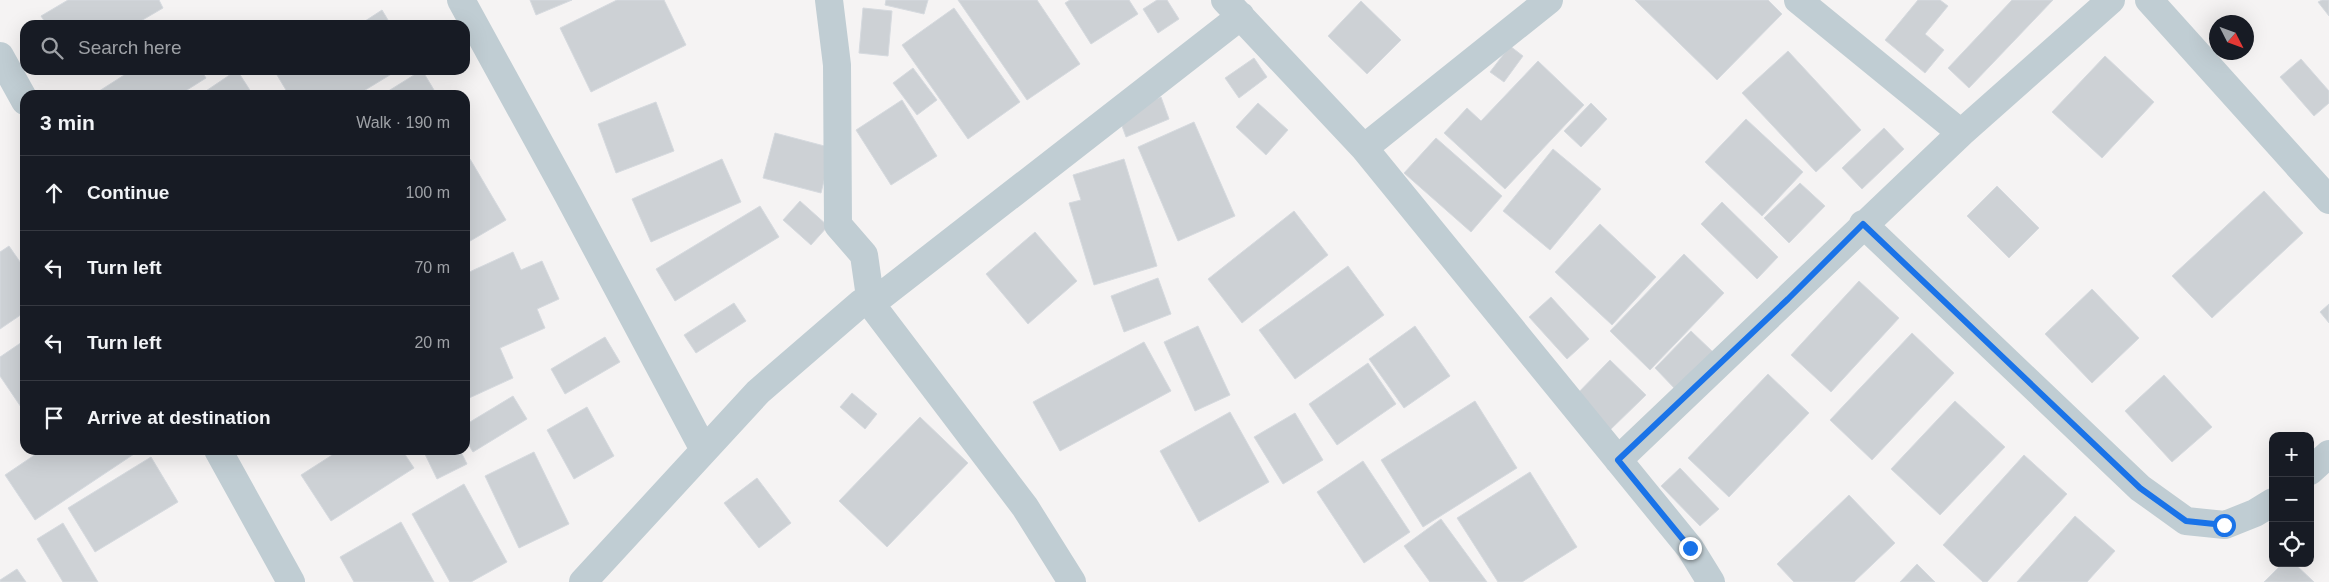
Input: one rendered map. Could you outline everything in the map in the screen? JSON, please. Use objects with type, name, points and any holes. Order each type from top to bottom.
[{"type":"street","points":[[461,0],[704,450]]},
{"type":"street","points":[[829,0],[837,65],[838,225],[864,255],[872,304],[1026,507],[1072,582]]},
{"type":"street","points":[[1364,148],[1549,0]]},
{"type":"street","points":[[1798,0],[1961,132]]},
{"type":"street","points":[[1618,460],[1961,132],[2111,0]]},
{"type":"street","points":[[2149,0],[2329,200]]},
{"type":"street","points":[[583,582],[704,450],[766,386],[861,303],[872,304],[1233,8],[1364,148],[1690,548],[1711,582]]},
{"type":"street","points":[[0,56],[20,92]]},
{"type":"street","points":[[1863,224],[2140,488],[2186,521],[2224,525],[2255,513],[2269,504]]},
{"type":"street","points":[[2314,467],[2329,454]]},
{"type":"street","points":[[221,455],[291,582]]},
{"type":"building","points":[[68,0],[159,0],[163,8],[143,20],[44,20],[41,16]]},
{"type":"building","points":[[530,0],[572,0],[536,15]]},
{"type":"building","points":[[617,0],[664,0],[686,45],[591,92],[560,28]]},
{"type":"building","points":[[886,0],[928,0],[924,14],[885,5]]},
{"type":"building","points":[[958,0],[1037,0],[1080,64],[1027,100]]},
{"type":"building","points":[[1070,0],[1129,0],[1138,14],[1091,44],[1065,3]]},
{"type":"building","points":[[1157,0],[1167,0],[1179,19],[1158,33],[1143,9]]},
{"type":"building","points":[[1635,0],[1768,0],[1782,14],[1717,80]]},
{"type":"building","points":[[1918,0],[1940,0],[1948,6],[1925,34],[1944,50],[1925,73],[1885,40]]},
{"type":"building","points":[[2012,0],[2053,0],[1969,88],[1948,68]]},
{"type":"building","points":[[2329,0],[2329,16],[2318,2]]},
{"type":"building","points":[[1361,1],[1401,40],[1367,74],[1328,36]]},
{"type":"building","points":[[863,8],[892,11],[888,56],[859,53]]},
{"type":"building","points":[[954,8],[1020,102],[968,139],[902,45]]},
{"type":"building","points":[[382,10],[388,20],[367,20]]},
{"type":"building","points":[[1510,46],[1523,56],[1504,82],[1490,72]]},
{"type":"building","points":[[1788,51],[1861,130],[1816,172],[1742,93]]},
{"type":"building","points":[[2105,56],[2154,102],[2102,158],[2052,112]]},
{"type":"building","points":[[1254,58],[1267,77],[1239,98],[1225,78]]},
{"type":"building","points":[[2301,59],[2329,91],[2329,103],[2314,116],[2280,77]]},
{"type":"building","points":[[1538,61],[1584,105],[1505,189],[1444,133],[1467,108],[1481,121]]},
{"type":"building","points":[[913,68],[937,100],[917,115],[893,83]]},
{"type":"building","points":[[124,75],[204,75],[206,78],[187,90],[101,90]]},
{"type":"building","points":[[230,75],[240,75],[250,90],[207,90]]},
{"type":"building","points":[[277,75],[390,75],[365,90],[286,90]]},
{"type":"building","points":[[414,75],[425,75],[434,90],[390,90]]},
{"type":"building","points":[[1161,97],[1169,119],[1126,137],[1118,115]]},
{"type":"building","points":[[902,100],[937,156],[891,185],[856,130]]},
{"type":"building","points":[[656,102],[674,151],[616,173],[598,124]]},
{"type":"building","points":[[1258,103],[1288,130],[1266,155],[1236,127]]},
{"type":"building","points":[[1591,103],[1607,119],[1581,147],[1564,131]]},
{"type":"building","points":[[1746,119],[1803,172],[1762,216],[1705,162]]},
{"type":"building","points":[[1194,122],[1235,216],[1178,241],[1138,147]]},
{"type":"building","points":[[1884,128],[1904,149],[1862,189],[1842,168]]},
{"type":"building","points":[[775,133],[832,148],[821,193],[763,178]]},
{"type":"building","points":[[1436,138],[1502,196],[1471,232],[1404,173]]},
{"type":"building","points":[[1553,149],[1601,189],[1550,250],[1503,211]]},
{"type":"building","points":[[470,159],[506,220],[470,241]]},
{"type":"building","points":[[722,159],[741,202],[651,242],[632,199]]},
{"type":"building","points":[[1124,159],[1157,266],[1094,285],[1069,203],[1081,200],[1073,175]]},
{"type":"building","points":[[1800,183],[1825,206],[1789,243],[1764,218]]},
{"type":"building","points":[[1997,186],[2039,228],[2009,258],[1967,216]]},
{"type":"building","points":[[2264,191],[2303,233],[2212,318],[2172,276]]},
{"type":"building","points":[[800,201],[828,226],[811,245],[783,220]]},
{"type":"building","points":[[1722,202],[1778,257],[1757,279],[1701,224]]},
{"type":"building","points":[[760,206],[779,237],[675,301],[656,269]]},
{"type":"building","points":[[1294,211],[1328,255],[1242,323],[1208,279]]},
{"type":"building","points":[[1600,224],[1656,277],[1612,325],[1555,272]]},
{"type":"building","points":[[1035,232],[1077,281],[1028,324],[986,274]]},
{"type":"building","points":[[9,246],[20,262],[20,315],[0,329],[0,252]]},
{"type":"building","points":[[513,252],[521,270],[542,261],[559,299],[537,309],[545,328],[500,348],[513,378],[470,398],[470,272]]},
{"type":"building","points":[[1684,254],[1724,293],[1650,370],[1610,331]]},
{"type":"building","points":[[1348,266],[1384,315],[1295,379],[1259,330]]},
{"type":"building","points":[[1158,278],[1171,314],[1124,332],[1111,296]]},
{"type":"building","points":[[1859,281],[1899,318],[1831,392],[1791,355]]},
{"type":"building","points":[[2092,289],[2139,338],[2092,383],[2045,334]]},
{"type":"building","points":[[1551,297],[1589,339],[1567,359],[1529,317]]},
{"type":"building","points":[[734,303],[746,321],[696,353],[684,335]]},
{"type":"building","points":[[2329,304],[2329,323],[2320,312]]},
{"type":"building","points":[[1198,326],[1230,395],[1195,411],[1164,342]]},
{"type":"building","points":[[1415,326],[1450,376],[1404,408],[1369,359]]},
{"type":"building","points":[[1691,331],[1714,353],[1677,391],[1655,368]]},
{"type":"building","points":[[1912,333],[1954,373],[1872,460],[1830,420]]},
{"type":"building","points":[[605,337],[620,362],[565,394],[551,369]]},
{"type":"building","points":[[1144,342],[1171,391],[1060,451],[1033,402]]},
{"type":"building","points":[[20,343],[20,406],[0,376],[0,357]]},
{"type":"building","points":[[1610,360],[1646,395],[1609,431],[1574,397]]},
{"type":"building","points":[[1368,363],[1396,404],[1337,445],[1309,404]]},
{"type":"building","points":[[1768,374],[1809,413],[1729,497],[1688,458]]},
{"type":"building","points":[[2164,375],[2212,427],[2172,462],[2125,411]]},
{"type":"building","points":[[852,393],[877,414],[865,429],[840,407]]},
{"type":"building","points":[[513,396],[527,419],[473,452],[470,447],[470,422]]},
{"type":"building","points":[[1475,401],[1517,468],[1423,527],[1381,460]]},
{"type":"building","points":[[1955,401],[2005,447],[1940,515],[1891,469]]},
{"type":"building","points":[[587,407],[614,456],[574,479],[547,430]]},
{"type":"building","points":[[1230,412],[1269,482],[1199,522],[1160,451]]},
{"type":"building","points":[[1295,413],[1323,460],[1283,484],[1254,437]]},
{"type":"building","points":[[920,417],[968,463],[887,547],[839,501]]},
{"type":"building","points":[[534,452],[569,524],[519,548],[485,476]]},
{"type":"building","points":[[35,455],[132,455],[35,520],[5,475]]},
{"type":"building","points":[[332,455],[405,455],[414,468],[331,521],[301,475]]},
{"type":"building","points":[[425,455],[462,455],[467,464],[437,479]]},
{"type":"building","points":[[2024,455],[2067,494],[1987,582],[1983,582],[1943,545]]},
{"type":"building","points":[[151,457],[178,502],[95,552],[68,508]]},
{"type":"building","points":[[1363,461],[1410,532],[1364,563],[1317,492]]},
{"type":"building","points":[[1680,468],[1719,509],[1700,526],[1661,486]]},
{"type":"building","points":[[1530,472],[1577,547],[1522,582],[1498,582],[1457,518]]},
{"type":"building","points":[[757,478],[791,523],[759,548],[724,503]]},
{"type":"building","points":[[464,484],[507,562],[471,582],[450,582],[412,514]]},
{"type":"building","points":[[1849,495],[1895,543],[1854,582],[1794,582],[1777,564]]},
{"type":"building","points":[[2075,516],[2115,551],[2087,582],[2017,582]]},
{"type":"building","points":[[1441,519],[1487,582],[1430,582],[1404,546]]},
{"type":"building","points":[[401,522],[434,582],[354,582],[340,557]]},
{"type":"building","points":[[63,523],[98,582],[63,582],[37,539]]},
{"type":"building","points":[[1917,564],[1935,582],[1900,582]]},
{"type":"building","points":[[2279,567],[2298,567],[2314,582],[2264,582]]},
{"type":"building","points":[[17,569],[26,582],[0,582],[0,580]]},
{"type":"route","points":[[1690,548],[1618,460],[1788,299],[1863,224],[2140,488],[2186,521],[2224,525]]}]
